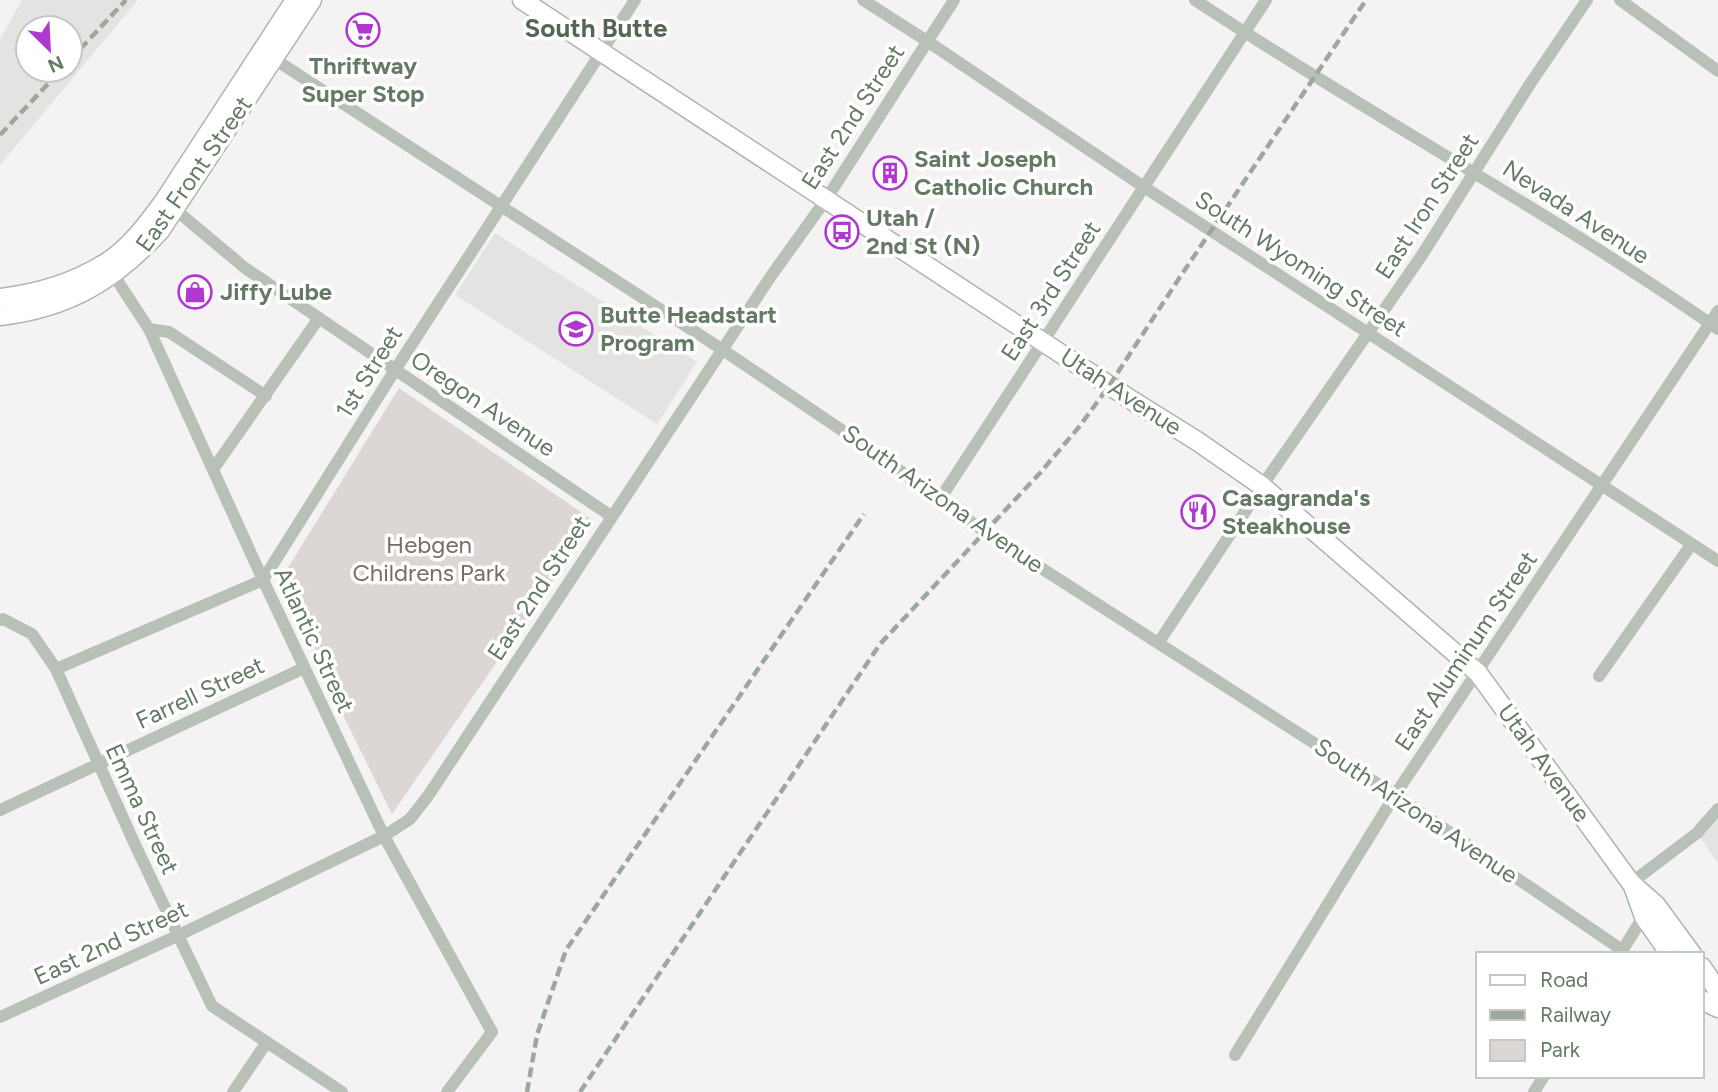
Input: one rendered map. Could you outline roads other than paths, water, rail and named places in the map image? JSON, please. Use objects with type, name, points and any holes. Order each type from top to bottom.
[{"type":"main road","name":"East Front Street","points":[[268,55],[295,0]]},
{"type":"main road","name":"East Front Street","points":[[0,316],[26,313],[84,293],[110,270],[145,247],[160,231],[170,205],[268,55],[312,0]]},
{"type":"main road","name":"Utah Avenue","points":[[522,0],[1262,486],[1478,673],[1631,883],[1648,909],[1669,952]]},
{"type":"main road","name":"East Front Street","points":[[0,298],[22,296],[110,270]]},
{"type":"main road","name":"Utah Avenue","points":[[1648,909],[1690,952]]},
{"type":"main road","points":[[1704,970],[1718,990]]},
{"type":"street","name":"1st Street","points":[[263,580],[395,370],[635,0]]},
{"type":"street","name":"South Wyoming Street","points":[[863,0],[1144,187],[1718,561]]},
{"type":"street","name":"East 2nd Street","points":[[0,1017],[177,936],[383,836],[410,819],[428,796],[771,276],[827,198],[954,0]]},
{"type":"street","name":"Nevada Avenue","points":[[1195,0],[1244,33],[1474,171],[1714,326]]},
{"type":"street","name":"East 3rd Street","points":[[940,499],[1266,0]]},
{"type":"street","name":"East Iron Street","points":[[1159,642],[1262,486],[1422,255],[1587,0]]},
{"type":"street","points":[[1620,0],[1718,71]]},
{"type":"street","name":"South Arizona Avenue","points":[[268,55],[723,350],[877,454],[985,532],[1395,795],[1621,952]]},
{"type":"street","name":"Oregon Avenue","points":[[170,205],[245,268],[611,516]]},
{"type":"street","name":"Atlantic Street","points":[[110,270],[149,329],[383,836],[492,1032],[447,1092]]},
{"type":"street","name":"East Aluminum Street","points":[[1235,1055],[1395,795],[1602,484],[1714,326],[1718,311]]},
{"type":"street","points":[[214,468],[319,318]]},
{"type":"street","points":[[149,329],[169,332],[266,397]]},
{"type":"street","points":[[1599,676],[1691,545]]},
{"type":"street","points":[[56,669],[263,580]]},
{"type":"street","name":"Emma Street","points":[[1,619],[32,634],[56,669],[177,936],[212,1006],[342,1092]]},
{"type":"street","name":"Farrell Street","points":[[0,810],[304,668]]},
{"type":"street","points":[[1631,883],[1697,833],[1718,809]]},
{"type":"street","points":[[1621,952],[1648,909]]},
{"type":"street","points":[[233,1092],[267,1042]]},
{"type":"railway","points":[[84,45],[126,0]]},
{"type":"railway","points":[[580,1092],[880,644],[1040,473],[1079,427],[1366,0]]},
{"type":"railway","points":[[0,135],[48,84]]},
{"type":"railway","points":[[527,1092],[537,1035],[566,950],[864,514]]},
{"type":"place","name":"Thriftway Super Stop","points":[[363,30]]},
{"type":"place","name":"Saint Joseph Catholic Church","points":[[890,173]]},
{"type":"place","name":"Utah / 2nd St (N)","points":[[842,232]]},
{"type":"place","name":"Jiffy Lube","points":[[195,292]]},
{"type":"place","name":"Butte Headstart Program","points":[[576,329]]},
{"type":"place","name":"Casagranda's Steakhouse","points":[[1198,512]]},
{"type":"district","name":"South Butte","points":[[596,28]]},
{"type":"park label","name":"Hebgen Childrens Park","points":[[429,559]]}]
